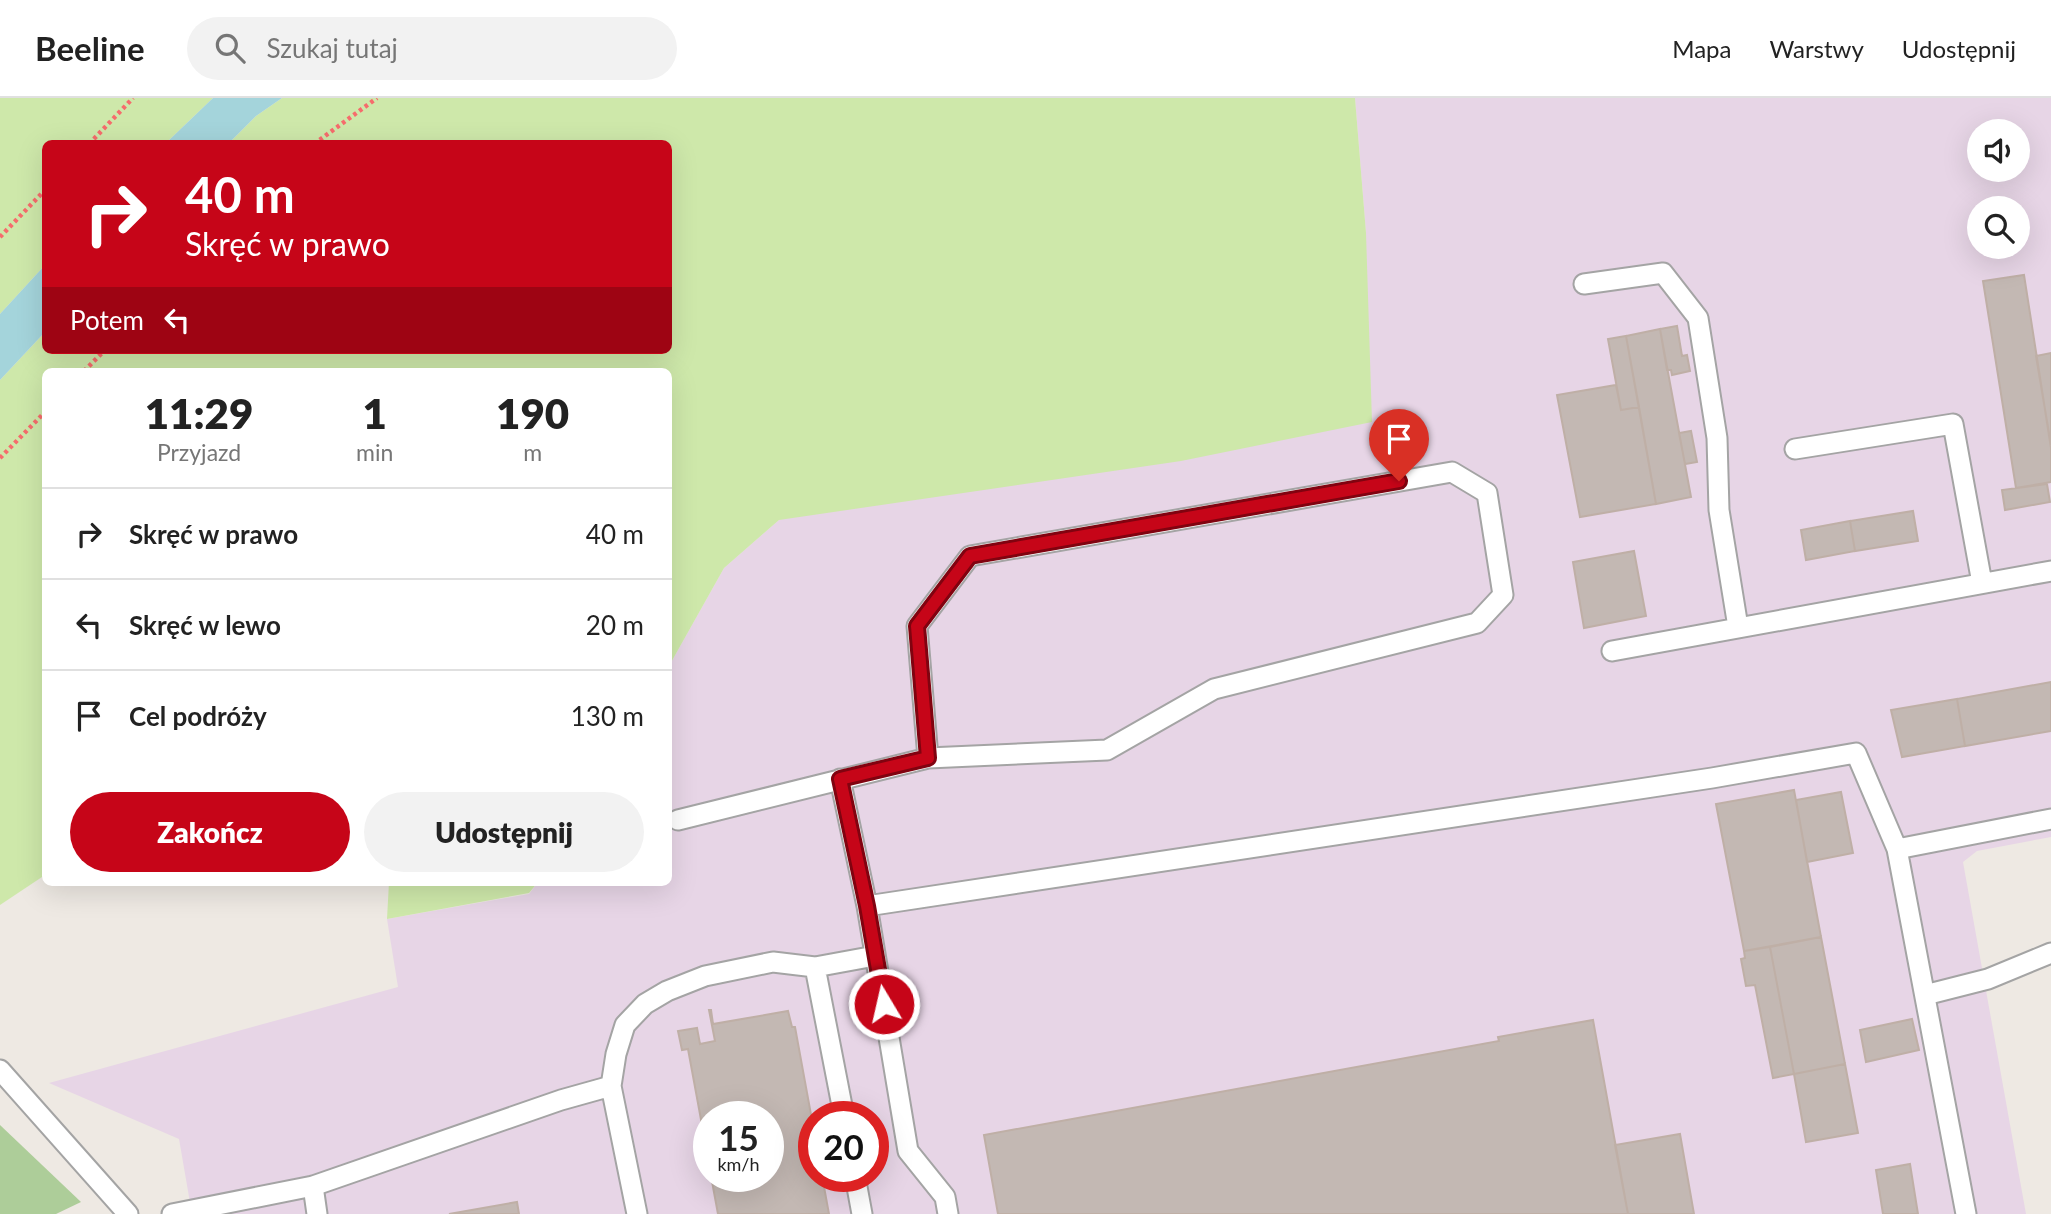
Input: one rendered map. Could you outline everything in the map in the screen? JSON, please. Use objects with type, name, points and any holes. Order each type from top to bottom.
[{"type":"lane","points":[[1584,284],[1663,273],[1698,318],[1717,438],[1718,510],[1738,627]]},
{"type":"lane","points":[[1795,449],[1953,424],[1982,583]]},
{"type":"lane","points":[[677,820],[928,758],[1107,750],[1214,690],[1477,623],[1503,595],[1487,493],[1452,472],[970,556],[917,626],[928,758]]},
{"type":"lane","points":[[1612,650],[2051,571]]},
{"type":"lane","points":[[867,906],[1712,778],[1856,753],[1897,849],[1966,1214]]},
{"type":"lane","points":[[840,779],[867,906],[908,1151],[945,1197],[948,1214]]},
{"type":"lane","points":[[1897,849],[2051,819]]},
{"type":"lane","points":[[1925,995],[1988,979],[2051,953]]},
{"type":"lane","points":[[637,1214],[611,1086],[616,1054],[625,1025],[645,1004],[667,991],[705,976],[773,962],[815,967],[875,956]]},
{"type":"lane","points":[[815,967],[841,1101]]},
{"type":"lane","points":[[0,1070],[128,1214]]},
{"type":"lane","points":[[172,1214],[313,1186],[549,1104],[611,1086]]},
{"type":"lane","points":[[313,1186],[317,1214]]},
{"type":"lane","points":[[858,1192],[862,1214]]},
{"type":"path","points":[[93,140],[133,98]]},
{"type":"path","points":[[319,140],[377,98]]},
{"type":"path","points":[[0,237],[42,193]]},
{"type":"path","points":[[87,368],[101,354]]},
{"type":"path","points":[[0,458],[42,415]]},
{"type":"shaded area","points":[[1355,98],[2051,98],[2051,837],[1977,851],[1963,862],[2026,1214],[192,1214],[179,1139],[49,1083],[398,987],[387,919],[529,894],[535,886],[672,886],[672,661],[724,568],[779,520],[1366,233]]},
{"type":"green space","points":[[0,98],[213,98],[169,140],[42,140],[42,268],[0,314]]},
{"type":"green space","points":[[282,98],[1355,98],[1366,233],[1372,422],[1181,461],[779,520],[724,568],[672,661],[672,368],[42,368],[42,877],[0,905],[0,380],[42,335],[42,354],[672,354],[672,140],[232,140],[256,116]]},
{"type":"green space","points":[[389,886],[535,886],[529,893],[387,919]]},
{"type":"green space","points":[[0,1125],[81,1202],[56,1214],[0,1214]]},
{"type":"water","points":[[213,98],[282,98],[256,116],[232,140],[169,140]]},
{"type":"water","points":[[42,268],[42,335],[0,380],[0,314]]},
{"type":"building","points":[[2024,275],[2051,448],[2051,482],[2016,488],[1983,281]]},
{"type":"building","points":[[1677,326],[1682,356],[1687,355],[1690,371],[1672,375],[1671,370],[1667,370],[1660,329]]},
{"type":"building","points":[[1660,329],[1691,497],[1656,504],[1626,336]]},
{"type":"building","points":[[1626,336],[1639,407],[1621,410],[1608,339]]},
{"type":"building","points":[[2051,353],[2051,445],[2036,356]]},
{"type":"building","points":[[1616,385],[1621,410],[1639,407],[1656,504],[1580,517],[1557,395]]},
{"type":"building","points":[[1691,431],[1697,462],[1685,464],[1679,433]]},
{"type":"building","points":[[2047,484],[2050,502],[2005,510],[2002,490]]},
{"type":"building","points":[[1913,511],[1918,541],[1855,551],[1850,521]]},
{"type":"building","points":[[1850,521],[1855,551],[1806,560],[1801,530]]},
{"type":"building","points":[[1634,551],[1646,616],[1584,628],[1573,562]]},
{"type":"building","points":[[2051,682],[2051,731],[1965,746],[1957,699]]},
{"type":"building","points":[[1957,699],[1965,746],[1902,757],[1891,710]]},
{"type":"building","points":[[1794,790],[1821,937],[1744,951],[1716,804]]},
{"type":"building","points":[[1841,792],[1853,853],[1807,862],[1796,800]]},
{"type":"building","points":[[1821,937],[1845,1064],[1794,1074],[1770,947]]},
{"type":"building","points":[[1770,947],[1794,1074],[1773,1078],[1755,985],[1746,986],[1741,959],[1745,958],[1744,951]]},
{"type":"building","points":[[709,1010],[713,1024],[788,1011],[792,1027],[795,1027],[809,1101],[798,1101],[798,1192],[825,1192],[829,1214],[718,1214],[714,1192],[784,1192],[784,1101],[698,1101],[688,1049],[682,1050],[678,1031],[697,1028],[700,1044],[715,1041]]},
{"type":"building","points":[[1912,1019],[1919,1050],[1866,1062],[1860,1030]]},
{"type":"building","points":[[1593,1020],[1628,1214],[998,1214],[984,1135],[1499,1041],[1498,1037]]},
{"type":"building","points":[[1845,1064],[1858,1133],[1806,1142],[1794,1074]]},
{"type":"building","points":[[1680,1134],[1694,1214],[1628,1214],[1615,1145]]},
{"type":"building","points":[[1910,1164],[1918,1214],[1883,1214],[1876,1170]]},
{"type":"building","points":[[517,1202],[519,1214],[449,1214]]},
{"type":"route","points":[[884,1004],[867,906],[840,779],[928,758],[917,626],[970,556],[1399,481]]}]
